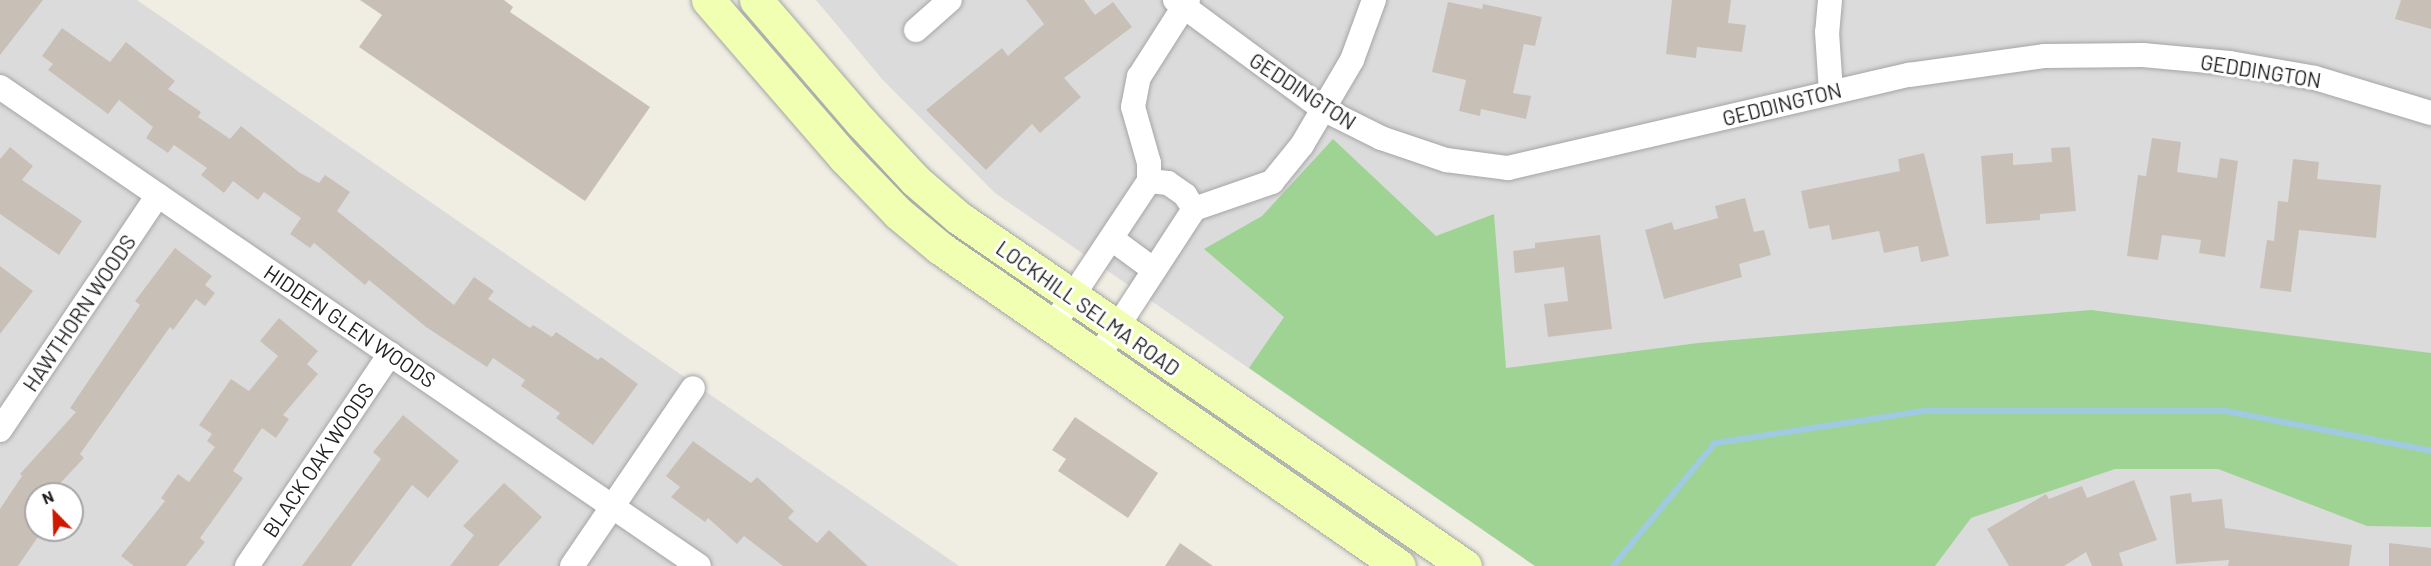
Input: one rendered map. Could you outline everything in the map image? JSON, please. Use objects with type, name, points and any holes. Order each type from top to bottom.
[{"type":"main road","name":"LOCKHILL SELMA ROAD","points":[[708,0],[898,213],[977,276],[1399,566]]},
{"type":"main road","name":"LOCKHILL SELMA ROAD","points":[[756,0],[915,180],[994,244],[1465,566]]},
{"type":"street","points":[[916,30],[950,0]]},
{"type":"street","points":[[1096,358],[1194,209],[1272,182],[1302,145],[1352,60],[1374,0]]},
{"type":"street","points":[[1830,0],[1827,32],[1831,92]]},
{"type":"street","points":[[1052,327],[1149,181],[1149,163],[1133,107],[1139,77],[1182,2]]},
{"type":"street","name":"GEDDINGTON","points":[[1182,2],[1323,109],[1381,138],[1446,160],[1508,168],[1831,92],[1993,61],[2044,56],[2143,54],[2230,63],[2315,78],[2431,113]]},
{"type":"street","points":[[759,59],[787,37]]},
{"type":"street","name":"HIDDEN GLEN WOODS","points":[[0,87],[699,566]]},
{"type":"street","points":[[1149,181],[1168,183],[1185,195],[1194,209]]},
{"type":"street","name":"HAWTHORN WOODS","points":[[0,430],[158,195]]},
{"type":"street","points":[[1112,239],[1154,270]]},
{"type":"street","name":"BLACK OAK WOODS","points":[[247,566],[390,354]]},
{"type":"street","points":[[572,566],[693,387]]},
{"type":"shaded area","points":[[0,0],[137,0],[959,566],[0,566]]},
{"type":"shaded area","points":[[816,0],[2431,0],[2431,566],[1535,566],[995,193],[882,79]]},
{"type":"green space","points":[[1333,139],[1436,236],[1494,214],[1506,368],[1698,343],[2091,310],[2431,353],[2431,527],[2367,526],[2218,469],[2115,469],[1971,518],[1935,566],[1535,566],[1249,368],[1284,317],[1204,249],[1262,216]]},
{"type":"building","points":[[0,0],[43,0],[0,55]]},
{"type":"building","points":[[360,0],[504,0],[513,7],[510,12],[650,107],[585,201],[359,47],[382,15]]},
{"type":"building","points":[[1026,0],[1084,0],[1095,15],[1113,2],[1132,27],[1064,78],[1081,97],[1040,133],[1032,124],[986,170],[926,110],[1002,48],[1008,56],[1044,24]]},
{"type":"building","points":[[1672,0],[1731,0],[1728,23],[1746,25],[1742,52],[1697,47],[1696,58],[1666,54]]},
{"type":"building","points":[[2401,0],[2431,0],[2431,29],[2395,19]]},
{"type":"building","points":[[1448,2],[1482,9],[1483,4],[1542,17],[1535,46],[1524,44],[1513,93],[1531,96],[1526,119],[1481,109],[1480,116],[1459,111],[1466,80],[1432,72]]},
{"type":"building","points":[[62,28],[110,62],[126,42],[175,81],[168,89],[201,112],[198,117],[230,139],[241,126],[300,173],[319,183],[325,175],[350,192],[337,211],[454,305],[474,277],[494,291],[488,299],[530,328],[533,325],[552,337],[556,332],[598,360],[601,357],[638,384],[593,445],[556,418],[560,413],[521,386],[525,380],[493,358],[487,367],[426,327],[369,280],[365,285],[314,243],[310,248],[290,234],[301,218],[264,192],[258,200],[233,181],[224,193],[201,175],[207,168],[174,145],[168,153],[146,138],[153,127],[119,100],[108,114],[48,70],[53,64],[42,56]]},
{"type":"building","points":[[2152,138],[2181,142],[2177,172],[2217,178],[2220,158],[2238,161],[2225,257],[2199,253],[2201,240],[2162,235],[2158,260],[2127,256],[2138,175],[2146,176]]},
{"type":"building","points":[[10,147],[33,166],[22,180],[82,221],[59,255],[0,214],[0,159]]},
{"type":"building","points":[[2070,147],[2076,211],[2040,214],[2040,220],[1986,224],[1981,156],[2013,153],[2013,165],[2052,162],[2051,148]]},
{"type":"building","points":[[1924,153],[1949,256],[1921,262],[1918,246],[1884,253],[1879,231],[1832,240],[1829,225],[1809,229],[1801,191],[1900,171],[1898,159]]},
{"type":"building","points":[[2293,159],[2319,162],[2317,179],[2381,185],[2376,238],[2299,230],[2291,292],[2260,288],[2267,240],[2274,241],[2278,201],[2288,202]]},
{"type":"building","points":[[1745,198],[1754,232],[1764,230],[1771,255],[1739,264],[1742,277],[1664,299],[1645,230],[1672,222],[1674,230],[1718,218],[1715,206]]},
{"type":"building","points":[[1600,235],[1612,329],[1548,337],[1544,304],[1568,301],[1564,267],[1515,273],[1513,251],[1535,248],[1535,243]]},
{"type":"building","points":[[175,248],[212,276],[205,285],[215,293],[205,306],[196,299],[173,330],[170,327],[80,454],[84,458],[61,482],[24,482],[24,542],[34,542],[18,566],[0,566],[0,509],[22,476],[20,474],[76,412],[70,408],[140,305],[135,301]]},
{"type":"building","points":[[0,266],[33,291],[0,334]]},
{"type":"building","points":[[279,318],[318,351],[307,364],[318,374],[283,415],[289,419],[276,438],[262,428],[233,471],[243,478],[200,538],[205,542],[186,566],[134,566],[121,556],[165,501],[161,498],[178,474],[189,482],[215,447],[207,441],[212,434],[199,425],[231,379],[249,391],[278,356],[260,341]]},
{"type":"building","points":[[403,415],[459,461],[428,498],[412,485],[351,566],[302,566],[381,459],[373,452]]},
{"type":"building","points":[[1075,417],[1158,473],[1128,518],[1058,471],[1066,459],[1052,450]]},
{"type":"building","points":[[693,441],[751,483],[757,477],[794,511],[788,518],[817,543],[829,530],[868,566],[783,566],[744,536],[737,544],[708,518],[705,522],[671,497],[680,487],[666,476]]},
{"type":"building","points":[[2134,480],[2157,540],[2119,553],[2123,566],[2092,566],[2086,552],[2064,566],[2009,566],[1987,529],[2046,494],[2049,499],[2082,486],[2087,498]]},
{"type":"building","points":[[504,483],[542,517],[498,566],[450,566],[474,535],[463,526]]},
{"type":"building","points":[[2191,493],[2192,502],[2222,499],[2225,528],[2352,545],[2349,566],[2228,566],[2229,560],[2176,564],[2170,496]]},
{"type":"building","points":[[1180,543],[1213,566],[1165,566]]},
{"type":"building","points":[[2389,543],[2431,548],[2431,566],[2389,566]]},
{"type":"waterway","points":[[1613,566],[1715,443],[1924,411],[2226,411],[2431,451]]}]
